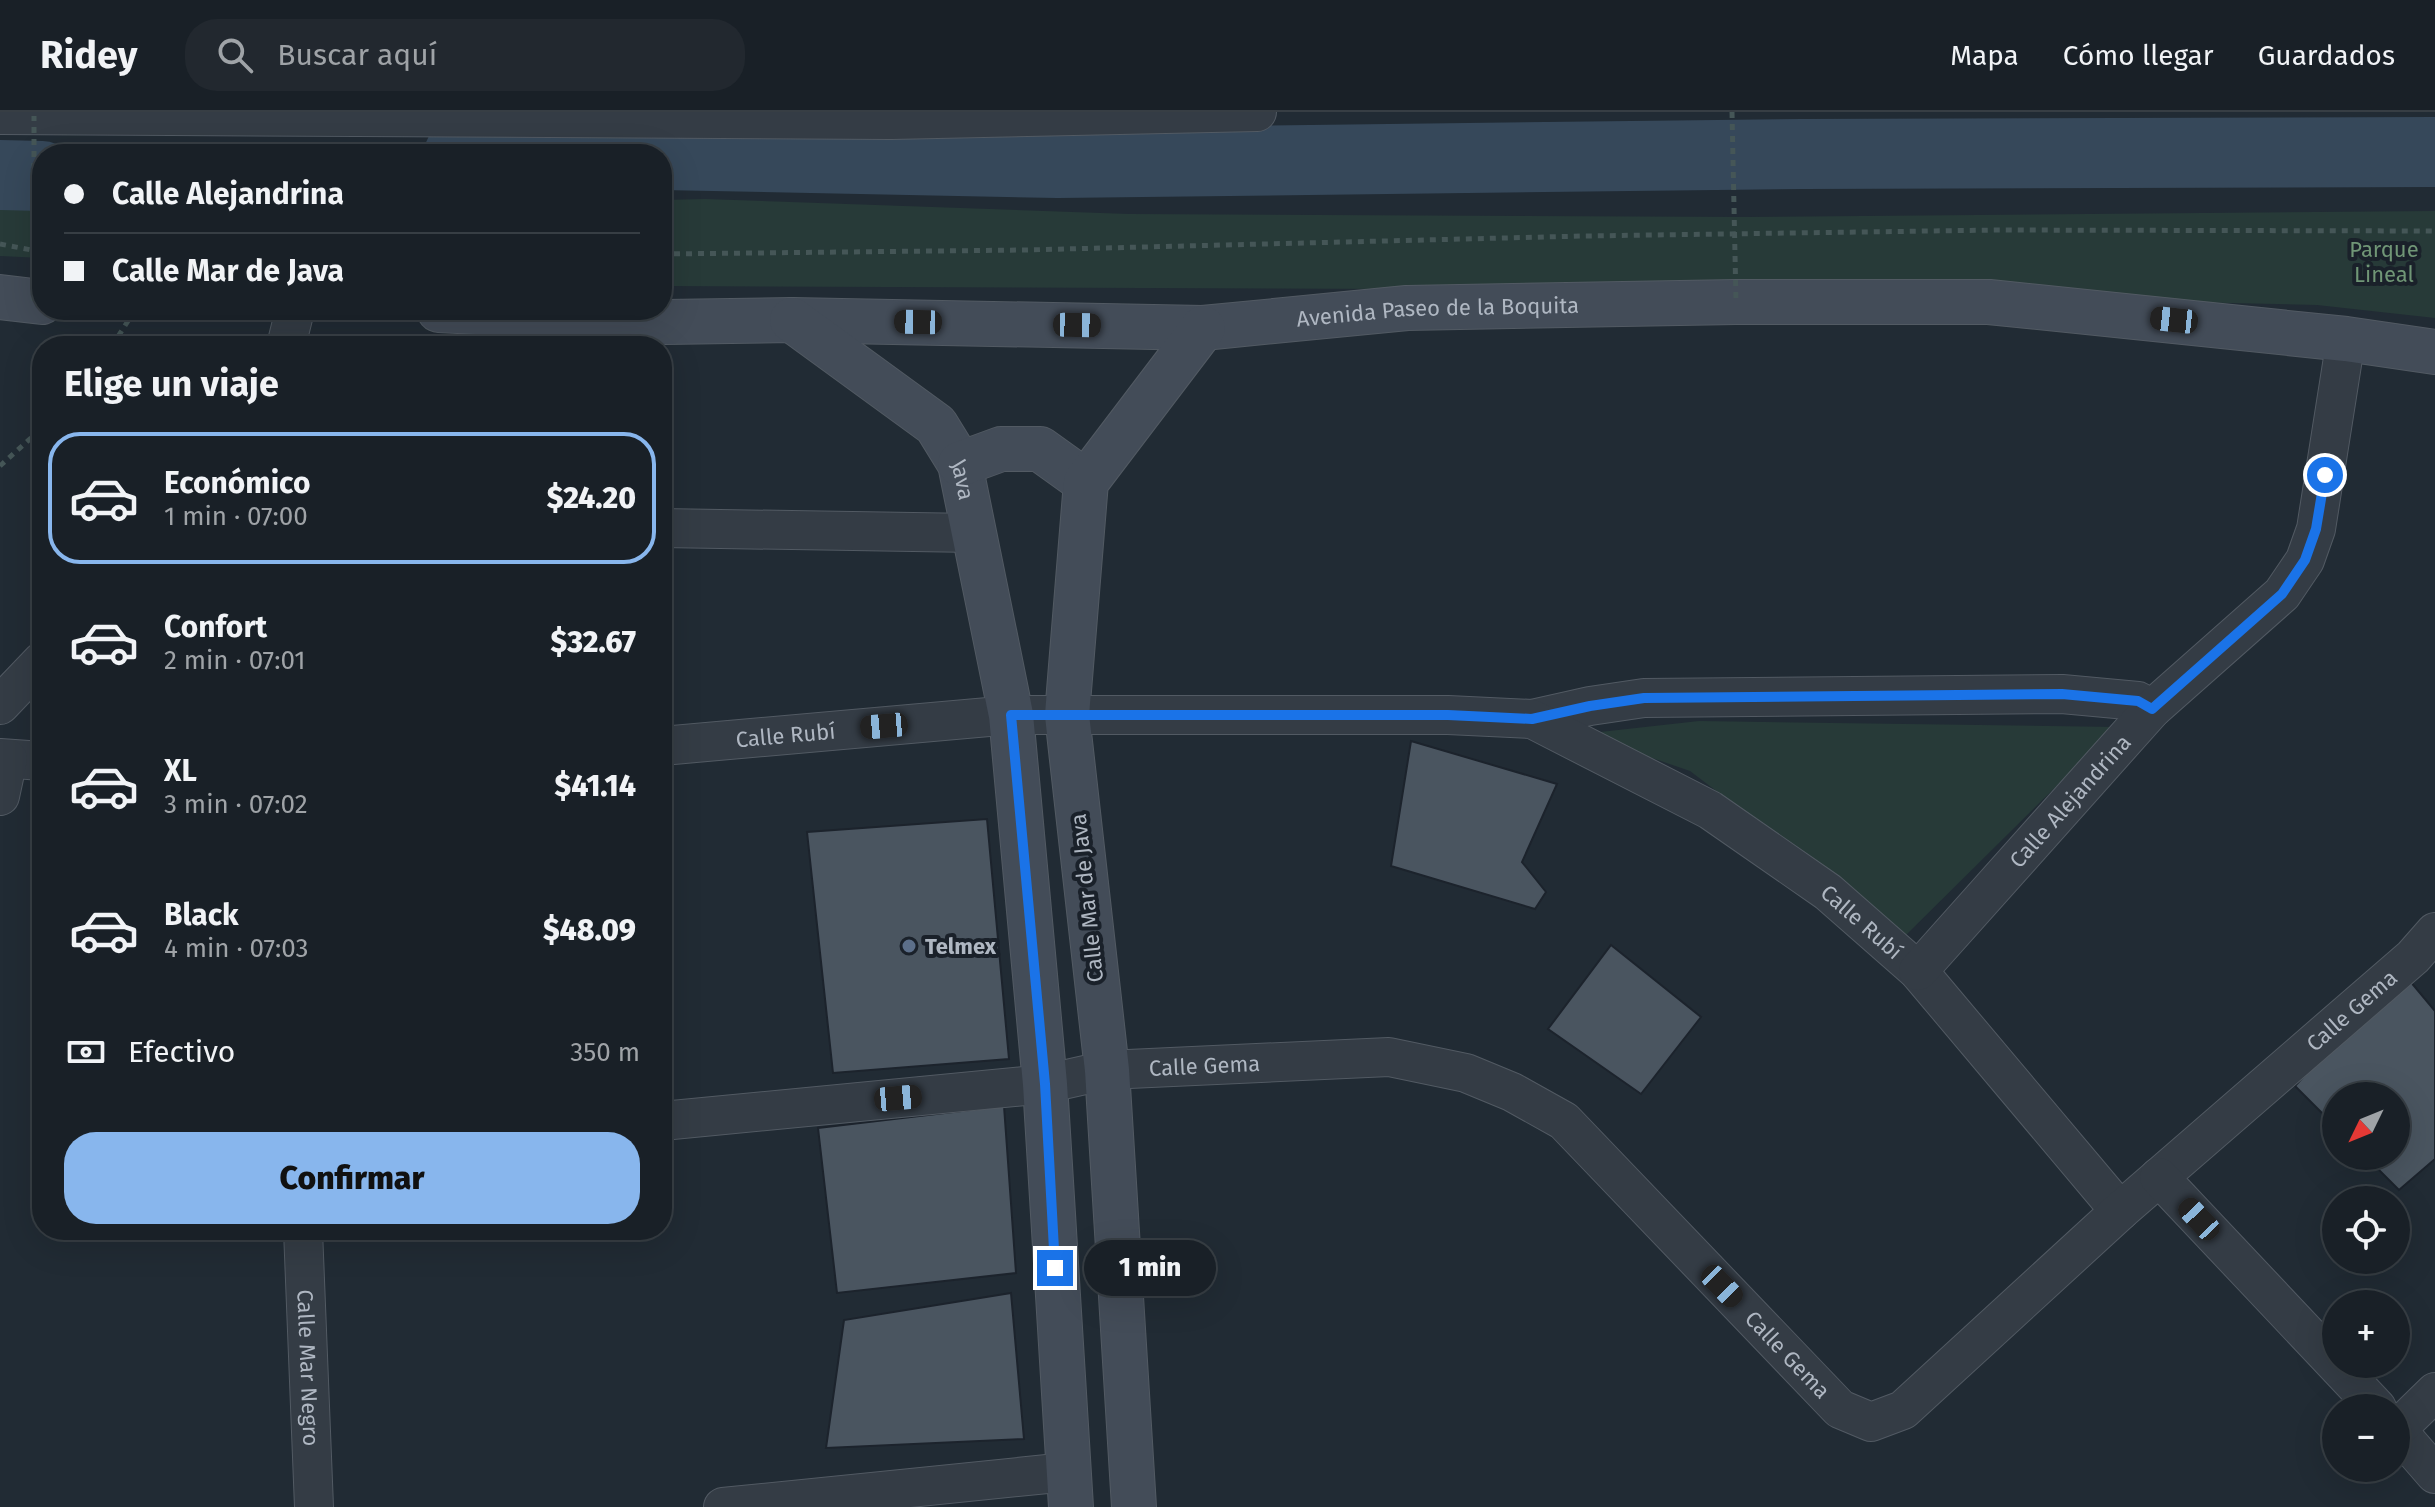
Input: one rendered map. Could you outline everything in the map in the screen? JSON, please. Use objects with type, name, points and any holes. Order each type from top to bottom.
[{"type":"street","points":[[17,115],[891,120],[1257,112]]},
{"type":"street","name":"Avenida Paseo de la Boquita","points":[[628,320],[1203,328],[1407,308],[1736,302],[1989,302],[2346,339],[2435,352]]},
{"type":"street","name":"Java","points":[[792,320],[936,425],[960,464],[1011,715]]},
{"type":"street","points":[[960,464],[1001,449],[1040,449],[1086,482],[1203,328]]},
{"type":"street","name":"Calle Alejandrina","points":[[1918,971],[2152,709],[2282,594],[2305,560],[2316,529],[2346,339]]},
{"type":"street","name":"Calle Mar de Java","points":[[1086,482],[1067,715],[1107,1070],[1134,1507]]},
{"type":"street","points":[[672,528],[974,533]]},
{"type":"street","points":[[0,705],[32,671]]},
{"type":"street","name":"Calle Rubí","points":[[672,745],[1011,715],[1448,715],[1532,719],[1644,698],[2062,694],[2138,701],[2152,709]]},
{"type":"street","points":[[723,1507],[1069,1490],[1045,1084],[1011,715]]},
{"type":"street","name":"Calle Rubí","points":[[1532,719],[1710,810],[1828,892],[1918,971],[2120,1211]]},
{"type":"street","points":[[0,796],[17,759]]},
{"type":"street","name":"Calle Gema","points":[[672,1120],[1045,1084],[1107,1070],[1389,1057],[1466,1073],[1512,1092],[1564,1121],[1840,1409],[1871,1422],[1903,1410],[2159,1177],[2428,957]]},
{"type":"street","points":[[2159,1177],[2364,1394]]},
{"type":"street","name":"Calle Mar Negro","points":[[303,1240],[314,1507]]},
{"type":"street","points":[[2410,1416],[2435,1392]]},
{"type":"street","points":[[2410,1445],[2435,1474]]},
{"type":"path","points":[[1732,112],[1736,302]]},
{"type":"path","points":[[17,115],[25,300]]},
{"type":"path","points":[[672,254],[1025,250],[1952,230],[2435,231]]},
{"type":"path","points":[[0,244],[32,250]]},
{"type":"path","points":[[0,466],[32,437]]},
{"type":"green space","points":[[0,200],[32,202],[32,258],[0,256]]},
{"type":"green space","name":"Parque Lineal","points":[[672,200],[1129,214],[1745,217],[2435,211],[2435,318],[2317,305],[1638,290],[672,286]]},
{"type":"green space","points":[[1699,721],[2116,727],[1906,935],[1690,771],[1582,734]]},
{"type":"building","points":[[1411,741],[1557,784],[1522,862],[1546,892],[1535,909],[1391,866]]},
{"type":"building","name":"Telmex","points":[[987,819],[1009,1059],[833,1073],[807,832]]},
{"type":"building","points":[[1611,945],[1701,1017],[1641,1094],[1548,1029]]},
{"type":"building","points":[[2400,969],[2435,1011],[2435,1159],[2404,1186],[2395,1186],[2379,1170],[2410,1170],[2410,1082],[2322,1082],[2322,1113],[2295,1086]]},
{"type":"building","points":[[1004,1106],[1016,1273],[837,1293],[818,1128]]},
{"type":"building","points":[[1011,1293],[1024,1439],[826,1448],[844,1320]]},
{"type":"waterway","points":[[672,155],[1058,163],[1802,154],[2435,152]]},
{"type":"waterway","points":[[0,175],[32,176]]},
{"type":"place","name":"Telmex","points":[[909,946]]},
{"type":"route","points":[[1055,1268],[1045,1084],[1011,715],[1448,715],[1532,719],[1644,698],[2062,694],[2138,701],[2152,709],[2282,594],[2305,560],[2316,529],[2325,475]]}]
